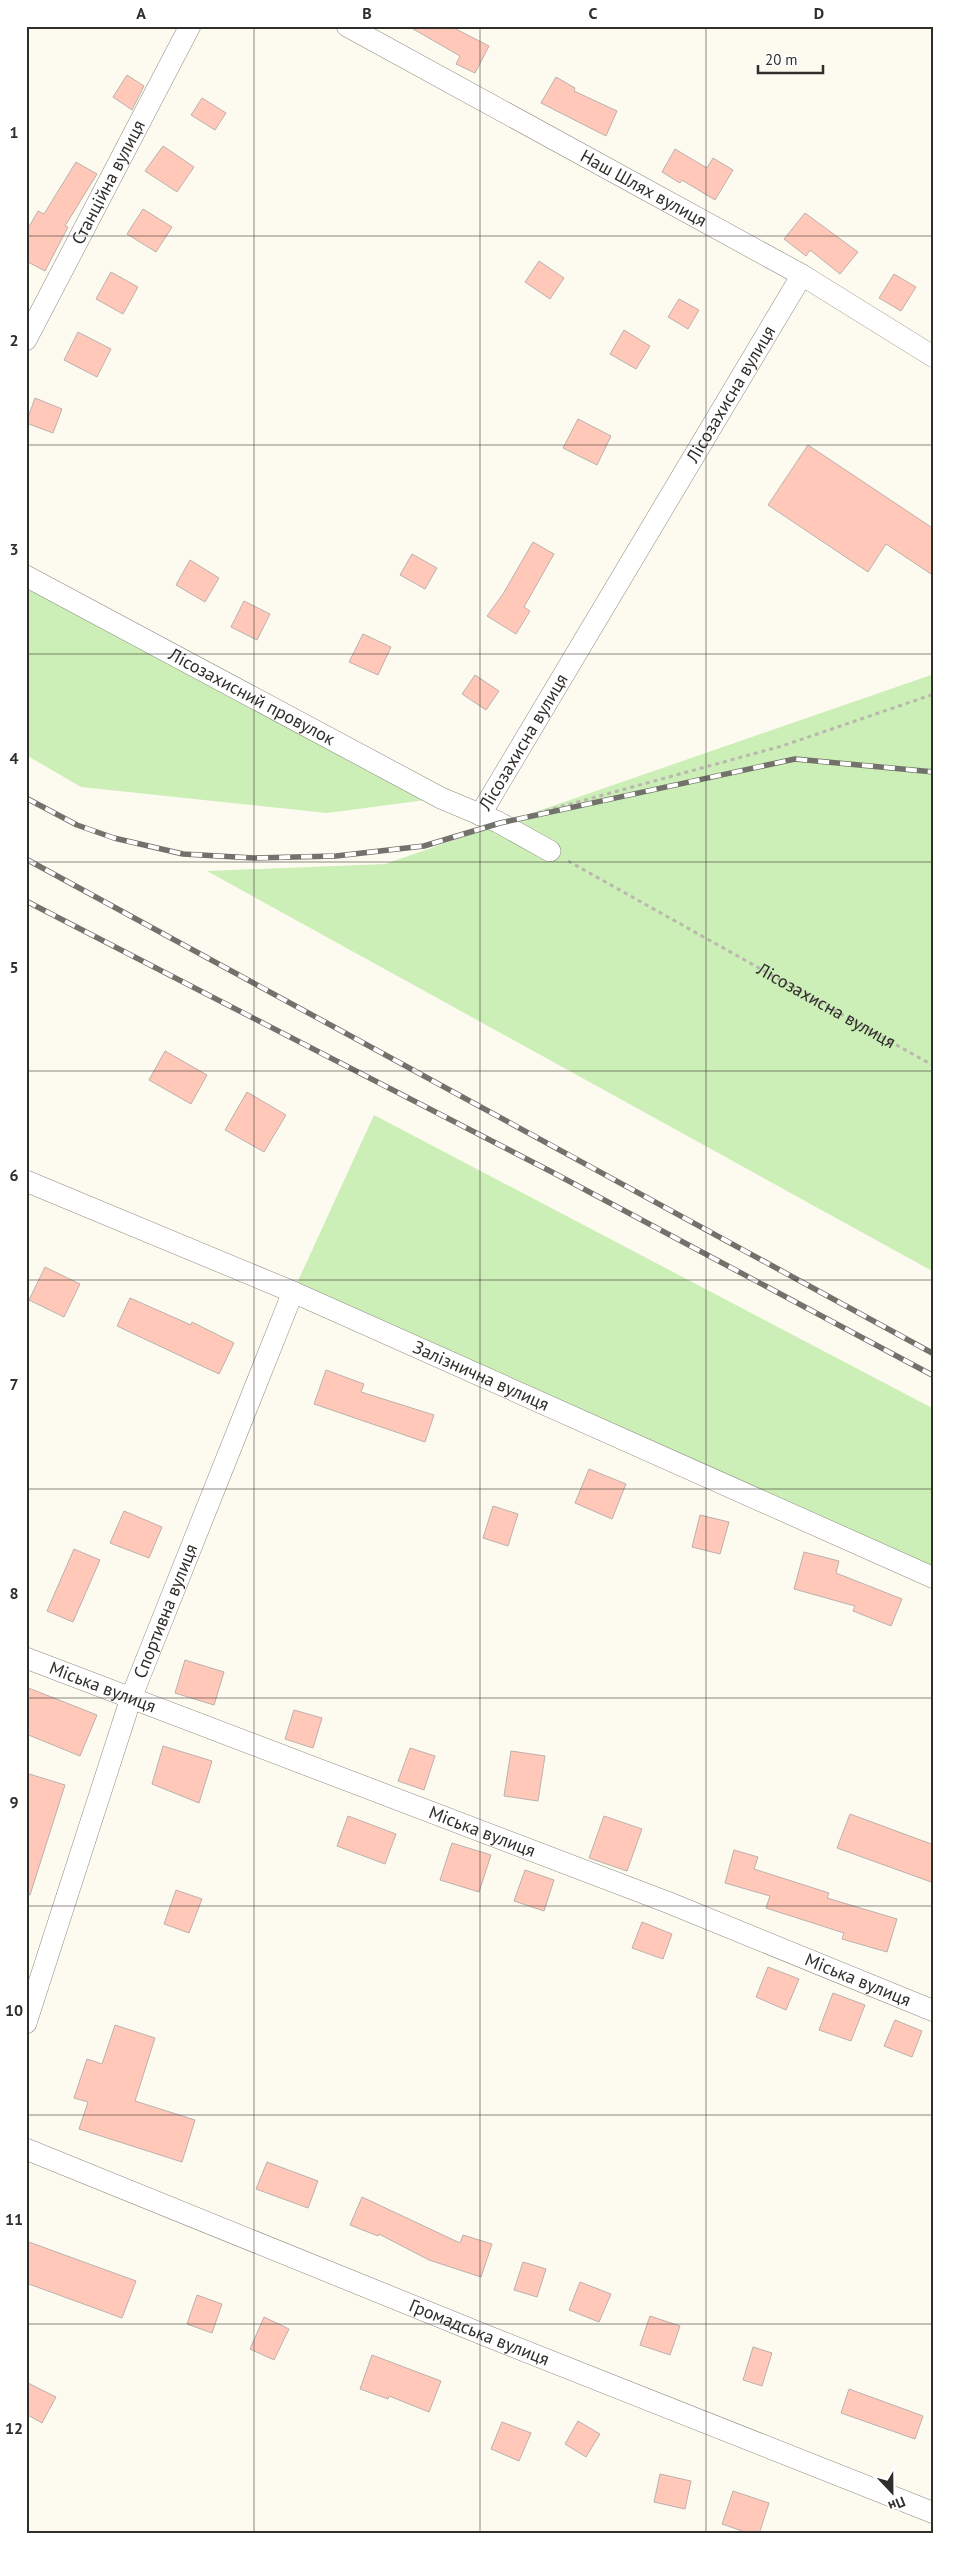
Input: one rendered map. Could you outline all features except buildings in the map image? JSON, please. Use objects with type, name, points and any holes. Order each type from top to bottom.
[{"type":"street","name":"Станційна вулиця","points":[[26,340],[190,26]]},
{"type":"street","name":"Наш Шлях вулиця","points":[[347,26],[802,275],[934,357]]},
{"type":"street","name":"Лісозахисна вулиця","points":[[550,851],[489,819],[802,275]]},
{"type":"street","name":"Лісозахисний провулок","points":[[26,576],[441,798],[489,819]]},
{"type":"street","name":"Залізнична вулиця","points":[[26,1181],[293,1292],[934,1578]]},
{"type":"street","name":"Спортивна вулиця","points":[[26,2023],[131,1698],[293,1292]]},
{"type":"street","name":"Міська вулиця","points":[[26,1658],[668,1902],[934,2010]]},
{"type":"street","name":"Громадська вулиця","points":[[26,2148],[482,2334],[934,2513]]},
{"type":"path","points":[[489,819],[782,746],[934,694]]},
{"type":"path","name":"Лісозахисна вулиця","points":[[550,851],[934,1066]]},
{"type":"green space","points":[[26,576],[441,798],[327,813],[81,787],[26,755]]},
{"type":"green space","points":[[934,674],[934,1272],[207,871],[385,864]]},
{"type":"green space","points":[[374,1115],[934,1409],[934,1578],[293,1292]]},
{"type":"railway","points":[[26,798],[77,825],[114,838],[183,854],[254,858],[336,856],[424,846],[500,823],[795,759],[934,772]]},
{"type":"railway","points":[[26,859],[934,1354]]},
{"type":"railway","points":[[26,901],[550,1171],[934,1376]]}]
